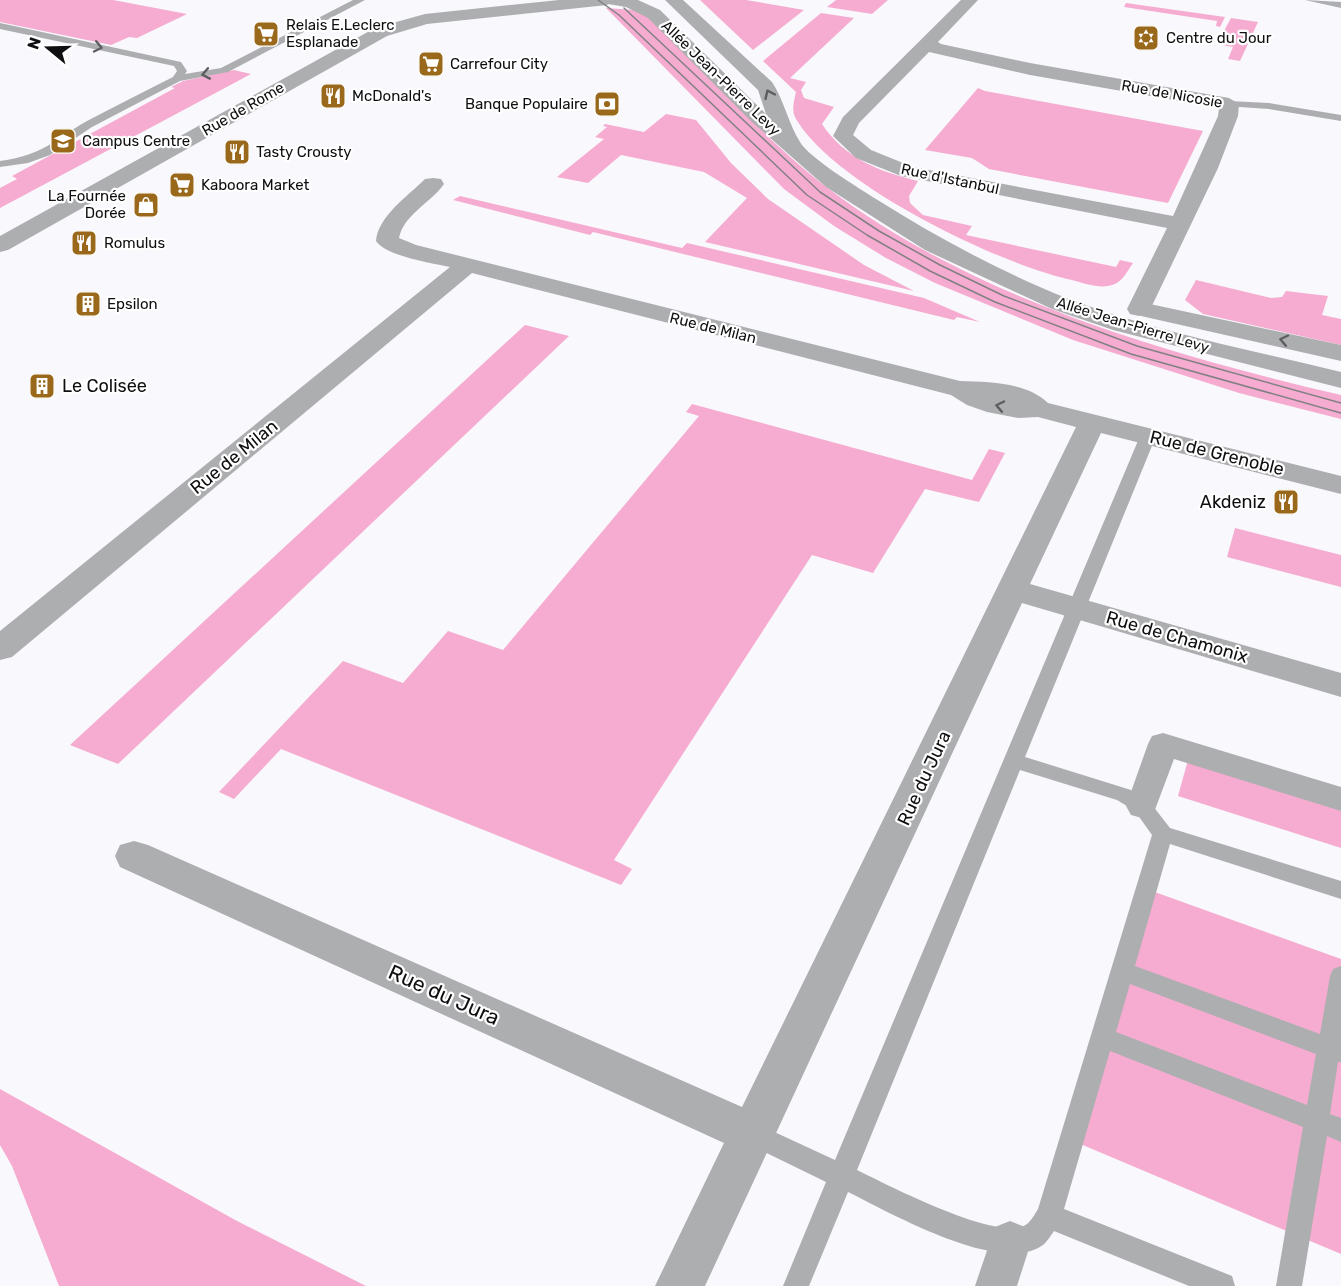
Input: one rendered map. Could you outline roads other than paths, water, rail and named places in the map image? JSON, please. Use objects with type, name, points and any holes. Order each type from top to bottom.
[{"type":"street","points":[[403,24],[444,0]]},
{"type":"street","points":[[403,24],[608,0]]},
{"type":"street","name":"Allée Jean-Pierre Levy","points":[[614,0],[631,3],[654,14],[759,118],[834,182],[933,245],[1000,278],[1112,321],[1177,340],[1341,381]]},
{"type":"street","name":"Allée Jean-Pierre Levy","points":[[672,0],[765,86],[771,95],[777,119],[794,146]]},
{"type":"street","name":"Rue d'Istanbul","points":[[970,0],[845,128],[843,136],[855,148],[908,172],[1179,224]]},
{"type":"street","name":"Rue de Rome","points":[[0,245],[364,40],[403,24]]},
{"type":"street","name":"Rue de Nicosie","points":[[929,44],[935,48],[1023,68],[1229,104],[1231,112],[1139,309]]},
{"type":"street","name":"Rue de Milan","points":[[433,184],[391,226],[386,235],[387,241],[397,247],[960,389],[988,390],[1027,398],[1038,409],[1092,422]]},
{"type":"street","name":"Allée Jean-Pierre Levy","points":[[933,245],[991,268],[1051,287],[1139,309],[1341,353]]},
{"type":"street","name":"Rue de Milan","points":[[0,649],[467,265]]},
{"type":"street","name":"Rue de Grenoble","points":[[1092,422],[1341,484]]},
{"type":"street","name":"Rue du Jura","points":[[681,1286],[1092,422]]},
{"type":"street","name":"Rue de Chamonix","points":[[1013,590],[1341,686]]},
{"type":"street","points":[[1142,806],[1163,744],[1341,799]]},
{"type":"street","name":"Rue du Jura","points":[[134,856],[753,1134]]},
{"type":"street","points":[[996,1286],[1010,1242]]},
{"type":"lane","points":[[0,164],[28,160],[46,153],[88,125],[177,79],[224,70],[360,0]]},
{"type":"lane","points":[[1310,0],[1341,5]]},
{"type":"lane","points":[[0,26],[177,64],[182,71],[177,79]]},
{"type":"lane","points":[[1229,104],[1269,106],[1341,118]]},
{"type":"lane","points":[[796,1286],[1148,436]]},
{"type":"lane","points":[[1014,761],[1124,795],[1142,806],[1163,834],[1341,890]]},
{"type":"lane","points":[[753,1134],[954,1228],[1010,1242],[1034,1236],[1049,1216],[1163,834]]},
{"type":"lane","points":[[1122,970],[1335,1050]]},
{"type":"lane","points":[[1289,1286],[1317,1120],[1335,1050],[1341,976]]},
{"type":"lane","points":[[1102,1037],[1341,1130]]},
{"type":"lane","points":[[1049,1216],[1222,1286]]},
{"type":"tram line","points":[[598,0],[619,15],[807,195],[867,235],[930,271],[995,302],[1131,354],[1341,413]]},
{"type":"tram line","points":[[624,8],[820,192],[879,231],[940,265],[1004,296],[1137,346],[1341,403]]},
{"type":"place","name":"Relais E.Leclerc Esplanade","points":[[266,34]]},
{"type":"place","name":"Centre du Jour","points":[[1146,38]]},
{"type":"place","name":"Carrefour City","points":[[431,64]]},
{"type":"place","name":"McDonald's","points":[[333,96]]},
{"type":"place","name":"Banque Populaire","points":[[607,104]]},
{"type":"place","name":"Campus Centre","points":[[63,141]]},
{"type":"place","name":"Tasty Crousty","points":[[237,152]]},
{"type":"place","name":"Kaboora Market","points":[[182,185]]},
{"type":"place","name":"La Fournée Dorée","points":[[146,205]]},
{"type":"place","name":"Romulus","points":[[84,243]]},
{"type":"place","name":"Epsilon","points":[[88,304]]},
{"type":"place","name":"Le Colisée","points":[[42,386]]},
{"type":"place","name":"Akdeniz","points":[[1286,502]]}]
